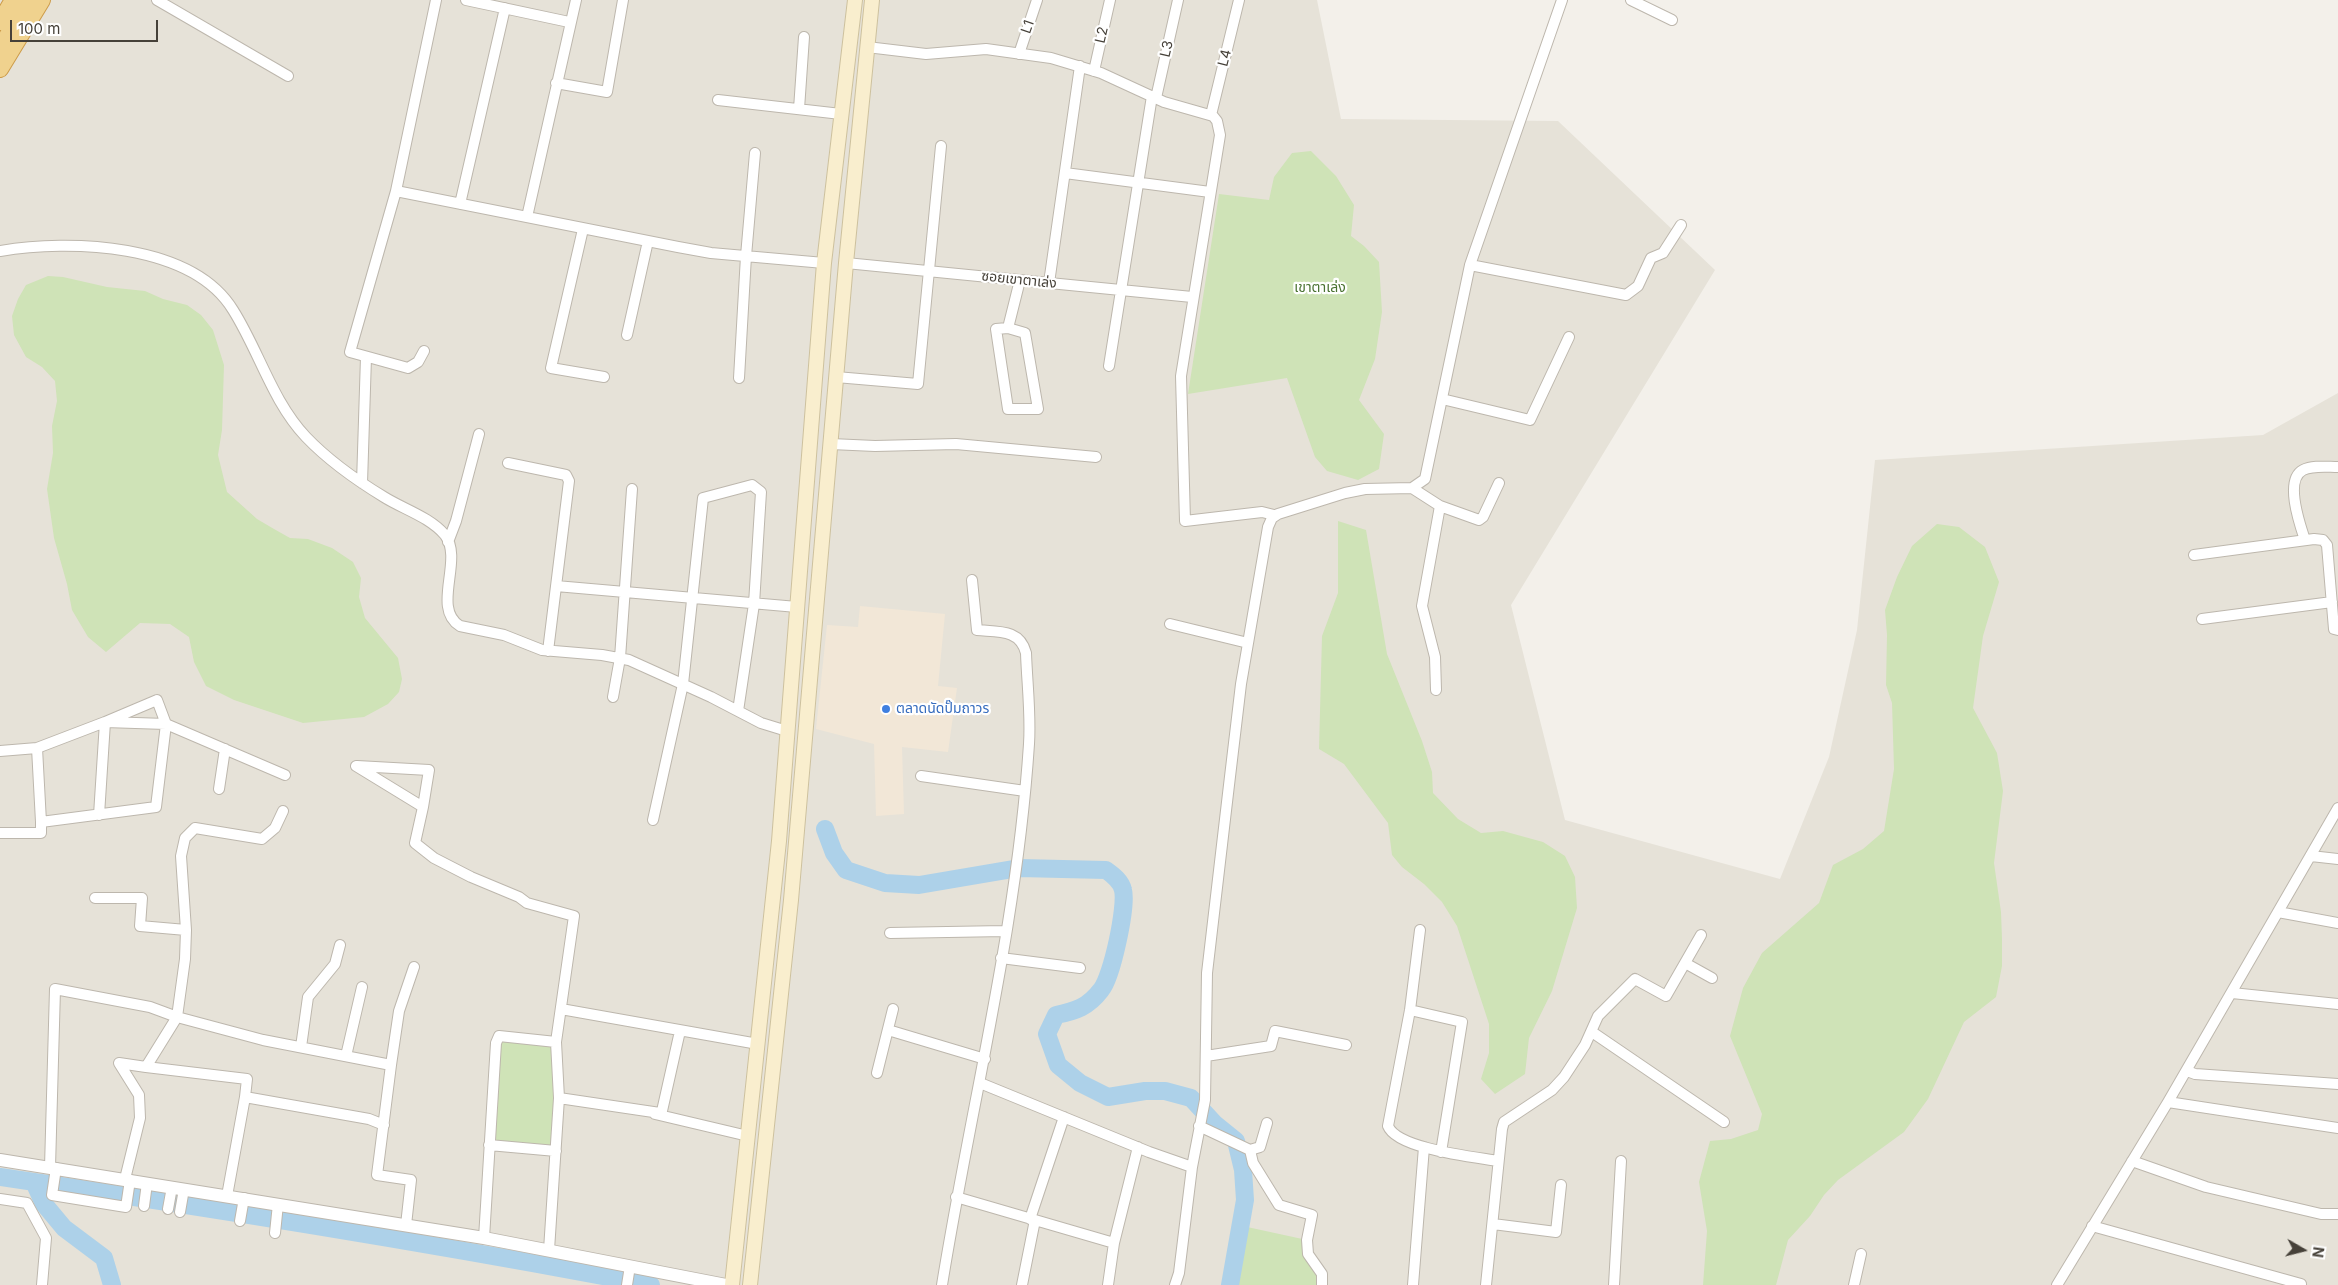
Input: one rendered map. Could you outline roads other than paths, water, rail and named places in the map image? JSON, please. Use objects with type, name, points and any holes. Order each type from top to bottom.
[{"type":"highway","points":[[0,22],[14,0]]},
{"type":"highway","points":[[0,49],[27,0]]},
{"type":"highway","points":[[0,49],[32,0]]},
{"type":"highway","points":[[0,69],[42,0]]},
{"type":"main road","points":[[732,1285],[773,903],[824,263],[854,0]]},
{"type":"main road","points":[[750,1285],[791,900],[846,263],[872,0]]},
{"type":"street","points":[[158,0],[288,76]]},
{"type":"street","points":[[424,350],[418,362],[408,368],[350,352],[396,191],[436,0]]},
{"type":"street","points":[[466,0],[570,22]]},
{"type":"street","points":[[527,217],[576,0]]},
{"type":"street","points":[[556,83],[607,92],[623,0]]},
{"type":"street","name":"L1","points":[[1019,54],[1037,0]]},
{"type":"street","name":"L2","points":[[1094,71],[1110,0]]},
{"type":"street","name":"L3","points":[[1109,366],[1138,183],[1154,97],[1178,0]]},
{"type":"street","name":"L4","points":[[1211,115],[1239,0]]},
{"type":"street","points":[[867,47],[926,54],[986,49],[1051,58],[1080,66],[1154,97],[1211,115],[1217,121],[1220,135],[1192,297],[1180,394],[1185,521],[1262,512],[1274,515],[1345,493],[1365,489],[1412,488],[1425,479],[1470,265],[1562,0]]},
{"type":"street","points":[[1631,0],[1672,20]]},
{"type":"street","points":[[460,204],[505,8]]},
{"type":"street","points":[[799,109],[804,37]]},
{"type":"street","points":[[1049,283],[1080,66]]},
{"type":"street","points":[[718,100],[841,114]]},
{"type":"street","points":[[836,377],[918,384],[941,146]]},
{"type":"street","points":[[739,378],[746,256],[755,153]]},
{"type":"street","points":[[1065,173],[1210,192]]},
{"type":"street","points":[[396,191],[712,253],[824,263]]},
{"type":"street","points":[[1470,265],[1626,295],[1638,286],[1652,258],[1663,253],[1681,225]]},
{"type":"street","points":[[583,229],[551,368],[604,377]]},
{"type":"street","points":[[627,336],[648,241]]},
{"type":"street","points":[[0,251],[36,246],[103,247],[162,260],[193,272],[220,291],[233,309],[276,394],[292,420],[327,457],[362,483],[430,523],[445,536],[451,555],[448,613],[454,622],[460,626],[519,639],[548,651],[620,658],[644,666],[683,684],[760,723],[787,731]]},
{"type":"street","name":"ซอยเขาตาเล่ง","points":[[846,263],[1192,297]]},
{"type":"street","points":[[1008,328],[1020,280]]},
{"type":"street","points":[[1008,328],[1025,332],[1038,409],[1008,409],[996,329],[1008,328]]},
{"type":"street","points":[[1442,399],[1530,420],[1569,337]]},
{"type":"street","points":[[362,483],[366,357]]},
{"type":"street","points":[[448,542],[456,521],[480,434]]},
{"type":"street","points":[[831,444],[875,446],[956,444],[1096,457]]},
{"type":"street","points":[[508,462],[558,473],[568,477],[569,481],[548,651]]},
{"type":"street","points":[[2305,540],[2296,512],[2296,479],[2301,471],[2307,468],[2338,467]]},
{"type":"street","points":[[1412,488],[1440,506],[1479,520],[1483,517],[1499,483]]},
{"type":"street","points":[[653,820],[683,684],[703,498],[752,485],[761,492],[754,604],[738,711]]},
{"type":"street","points":[[613,697],[620,658],[632,489]]},
{"type":"street","points":[[1436,690],[1435,657],[1422,606],[1440,506]]},
{"type":"street","points":[[1175,1285],[1179,1273],[1192,1167],[1205,1100],[1207,973],[1210,940],[1248,643],[1265,540],[1274,515]]},
{"type":"street","points":[[2194,555],[2320,539],[2327,545],[2334,629],[2338,630]]},
{"type":"street","points":[[942,1285],[956,1197],[985,1059],[1005,931],[1014,894],[1029,742],[1026,653],[1024,645],[1016,636],[978,630],[972,580]]},
{"type":"street","points":[[556,586],[625,594],[797,608]]},
{"type":"street","points":[[2202,619],[2332,602]]},
{"type":"street","points":[[1170,624],[1248,643]]},
{"type":"street","points":[[0,751],[37,748],[157,700],[166,724],[156,808],[41,822]]},
{"type":"street","points":[[105,722],[166,724],[285,775]]},
{"type":"street","points":[[99,815],[105,722]]},
{"type":"street","points":[[0,834],[41,833],[37,748]]},
{"type":"street","points":[[219,789],[225,749]]},
{"type":"street","points":[[423,807],[356,766],[429,770],[423,807],[415,843],[434,858],[471,877],[519,897],[527,903],[574,916],[556,1042],[560,1098],[549,1250]]},
{"type":"street","points":[[921,776],[1025,791]]},
{"type":"street","points":[[2057,1285],[2168,1102],[2338,808]]},
{"type":"street","points":[[146,1067],[177,1017],[185,959],[186,930],[181,856],[188,834],[195,828],[262,839],[276,828],[283,810]]},
{"type":"street","points":[[2310,856],[2338,859]]},
{"type":"street","points":[[95,898],[142,898],[140,926],[186,930]]},
{"type":"street","points":[[2278,912],[2338,923]]},
{"type":"street","points":[[1420,930],[1410,1010],[1388,1126],[1390,1131],[1398,1137],[1424,1147],[1440,1152],[1498,1161]]},
{"type":"street","points":[[890,933],[1005,931]]},
{"type":"street","points":[[1486,1285],[1498,1161],[1504,1122],[1552,1090],[1578,1057],[1592,1032],[1598,1016],[1635,979],[1666,996],[1700,935]]},
{"type":"street","points":[[301,1047],[308,997],[335,964],[340,945]]},
{"type":"street","points":[[1001,958],[1080,968]]},
{"type":"street","points":[[1685,963],[1712,978]]},
{"type":"street","points":[[406,1225],[411,1180],[377,1175],[399,1011],[414,967]]},
{"type":"street","points":[[346,1056],[362,987]]},
{"type":"street","points":[[227,1196],[245,1097],[246,1079],[119,1063],[139,1095],[140,1118],[128,1180],[126,1207],[52,1195],[54,1168],[55,989],[150,1007],[177,1017],[263,1040],[391,1065]]},
{"type":"street","points":[[2232,993],[2338,1004]]},
{"type":"street","points":[[561,1009],[758,1044]]},
{"type":"street","points":[[877,1073],[893,1009]]},
{"type":"street","points":[[1410,1010],[1462,1022],[1440,1152]]},
{"type":"street","points":[[888,1030],[985,1059]]},
{"type":"street","points":[[655,1114],[662,1111],[680,1031]]},
{"type":"street","points":[[1206,1056],[1271,1046],[1275,1031],[1346,1045]]},
{"type":"street","points":[[1592,1032],[1724,1122]]},
{"type":"street","points":[[484,1238],[496,1042],[499,1036],[556,1042]]},
{"type":"street","points":[[2186,1071],[2195,1074],[2338,1084]]},
{"type":"street","points":[[980,1082],[1138,1147],[1192,1167]]},
{"type":"street","points":[[245,1097],[369,1119],[384,1126]]},
{"type":"street","points":[[560,1098],[655,1114],[748,1136]]},
{"type":"street","points":[[2168,1102],[2338,1128]]},
{"type":"street","points":[[1022,1285],[1032,1220],[1064,1117]]},
{"type":"street","points":[[1200,1123],[1226,1139],[1247,1148],[1260,1147],[1267,1123]]},
{"type":"street","points":[[489,1145],[556,1151]]},
{"type":"street","points":[[1108,1285],[1114,1243],[1138,1147]]},
{"type":"street","points":[[1413,1285],[1424,1147]]},
{"type":"street","points":[[1247,1148],[1253,1163],[1279,1205],[1312,1215],[1308,1254],[1322,1274],[1322,1285]]},
{"type":"street","points":[[0,1160],[244,1198],[278,1208],[406,1225],[484,1238],[549,1250],[630,1269],[726,1285]]},
{"type":"street","points":[[1614,1285],[1622,1160]]},
{"type":"street","points":[[2132,1161],[2206,1186],[2321,1214],[2338,1214]]},
{"type":"street","points":[[144,1206],[147,1183]]},
{"type":"street","points":[[1493,1224],[1556,1232],[1561,1185]]},
{"type":"street","points":[[168,1210],[178,1188]]},
{"type":"street","points":[[178,1188],[180,1212]]},
{"type":"street","points":[[956,1197],[1114,1243]]},
{"type":"street","points":[[240,1221],[244,1198]]},
{"type":"street","points":[[0,1199],[27,1203],[46,1238],[42,1285]]},
{"type":"street","points":[[275,1233],[278,1208]]},
{"type":"street","points":[[2092,1226],[2301,1284]]},
{"type":"street","points":[[1854,1285],[1861,1254]]},
{"type":"street","points":[[627,1285],[630,1269]]},
{"type":"waterway","points":[[825,829],[834,853],[846,870],[885,883],[919,885],[1019,868],[1106,870],[1116,878],[1123,890],[1123,911],[1114,957],[1105,983],[1091,1001],[1076,1010],[1056,1015],[1047,1034],[1058,1065],[1080,1083],[1108,1097],[1145,1091],[1165,1091],[1191,1098],[1215,1124],[1236,1141],[1243,1170],[1245,1200],[1230,1285]]},
{"type":"waterway","points":[[0,1177],[489,1255],[651,1285]]},
{"type":"waterway","points":[[34,1182],[44,1204],[64,1228],[104,1258],[112,1285]]},
{"type":"place","name":"ตลาดนัดปั๊มถาวร","points":[[886,709]]},
{"type":"park label","name":"เขาตาเล่ง","points":[[1320,288]]}]
